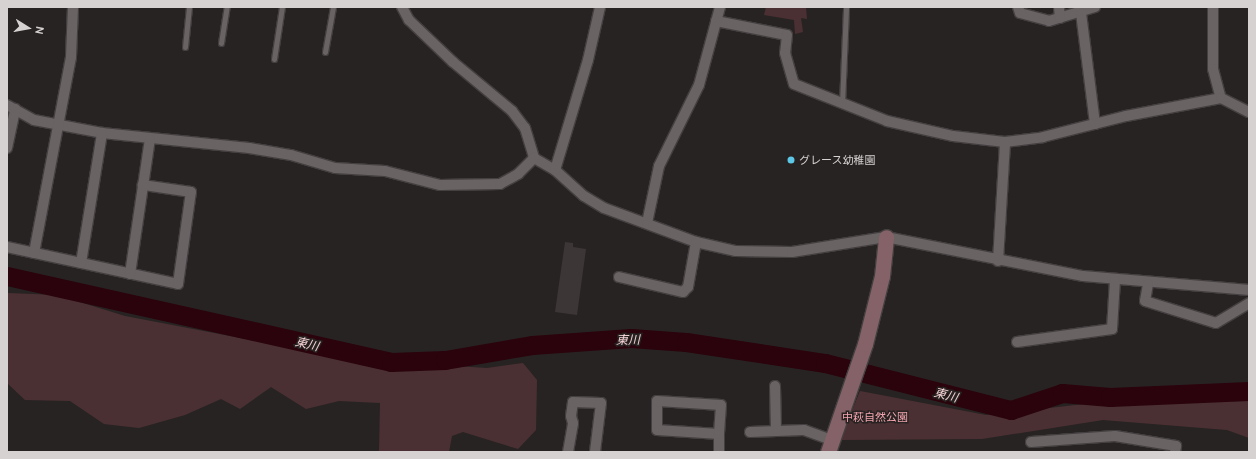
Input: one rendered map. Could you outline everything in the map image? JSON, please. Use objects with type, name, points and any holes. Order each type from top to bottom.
[{"type":"street","points":[[34,253],[71,57],[73,7]]},
{"type":"street","points":[[403,7],[409,20],[453,62],[512,111],[524,128],[534,158],[555,170],[584,196],[604,208],[696,242],[736,250],[792,252],[886,237],[998,261],[1115,280],[1148,284],[1249,290]]},
{"type":"street","points":[[555,170],[588,60],[600,7]]},
{"type":"street","points":[[647,223],[659,166],[699,85],[720,7]]},
{"type":"street","points":[[1018,7],[1020,13],[1049,21],[1081,13],[1095,7]]},
{"type":"street","points":[[1059,7],[1060,18]]},
{"type":"street","points":[[1213,7],[1213,68],[1221,98]]},
{"type":"street","points":[[1081,13],[1095,124]]},
{"type":"street","points":[[716,21],[788,35],[785,53],[794,84],[842,104],[902,124],[953,136],[1005,142],[1043,137],[1095,124],[1221,98],[1249,112]]},
{"type":"street","points":[[7,148],[11,107],[34,120],[102,133],[249,148],[291,155],[334,168],[385,171],[440,185],[500,184],[518,174],[534,158]]},
{"type":"street","points":[[81,263],[102,133]]},
{"type":"street","points":[[130,274],[150,139]]},
{"type":"street","points":[[998,261],[1005,142]]},
{"type":"street","points":[[7,247],[178,284],[191,192],[143,185]]},
{"type":"street","points":[[750,432],[804,430],[830,446],[864,344],[882,276],[886,237]]},
{"type":"street","points":[[619,277],[683,292],[688,286],[696,242]]},
{"type":"street","points":[[1017,342],[1112,329],[1115,280]]},
{"type":"street","points":[[1148,284],[1145,301],[1216,322],[1249,303]]},
{"type":"street","points":[[774,386],[776,431]]},
{"type":"street","points":[[719,434],[657,430],[657,401],[721,405],[719,452]]},
{"type":"street","points":[[568,452],[573,423],[573,402],[601,403],[595,452]]},
{"type":"street","points":[[1031,442],[1115,436],[1176,446],[1175,452]]},
{"type":"lane","points":[[185,47],[189,7]]},
{"type":"lane","points":[[221,43],[227,7]]},
{"type":"lane","points":[[274,59],[282,7]]},
{"type":"lane","points":[[325,52],[333,7]]},
{"type":"lane","points":[[842,104],[846,7]]},
{"type":"green space","points":[[766,7],[806,7],[807,19],[801,18],[803,32],[795,34],[794,20],[764,15]]},
{"type":"green space","points":[[7,293],[57,295],[125,316],[356,360],[487,368],[523,363],[537,380],[536,430],[518,449],[463,432],[452,436],[449,452],[379,452],[380,403],[339,401],[306,409],[271,387],[240,409],[221,399],[185,415],[139,428],[104,424],[70,401],[25,400],[7,383]]},
{"type":"green space","name":"中萩自然公園","points":[[860,391],[986,415],[1138,398],[1249,398],[1249,438],[1227,430],[1103,420],[982,439],[840,440]]},
{"type":"building","points":[[565,242],[573,243],[573,247],[586,249],[577,315],[555,312]]},
{"type":"waterway","name":"東川","points":[[7,276],[391,362],[445,360],[532,345],[631,338],[686,342],[825,363],[1011,410],[1062,393],[1110,397],[1249,391]]},
{"type":"place","name":"グレース幼稚園","points":[[791,160]]}]
